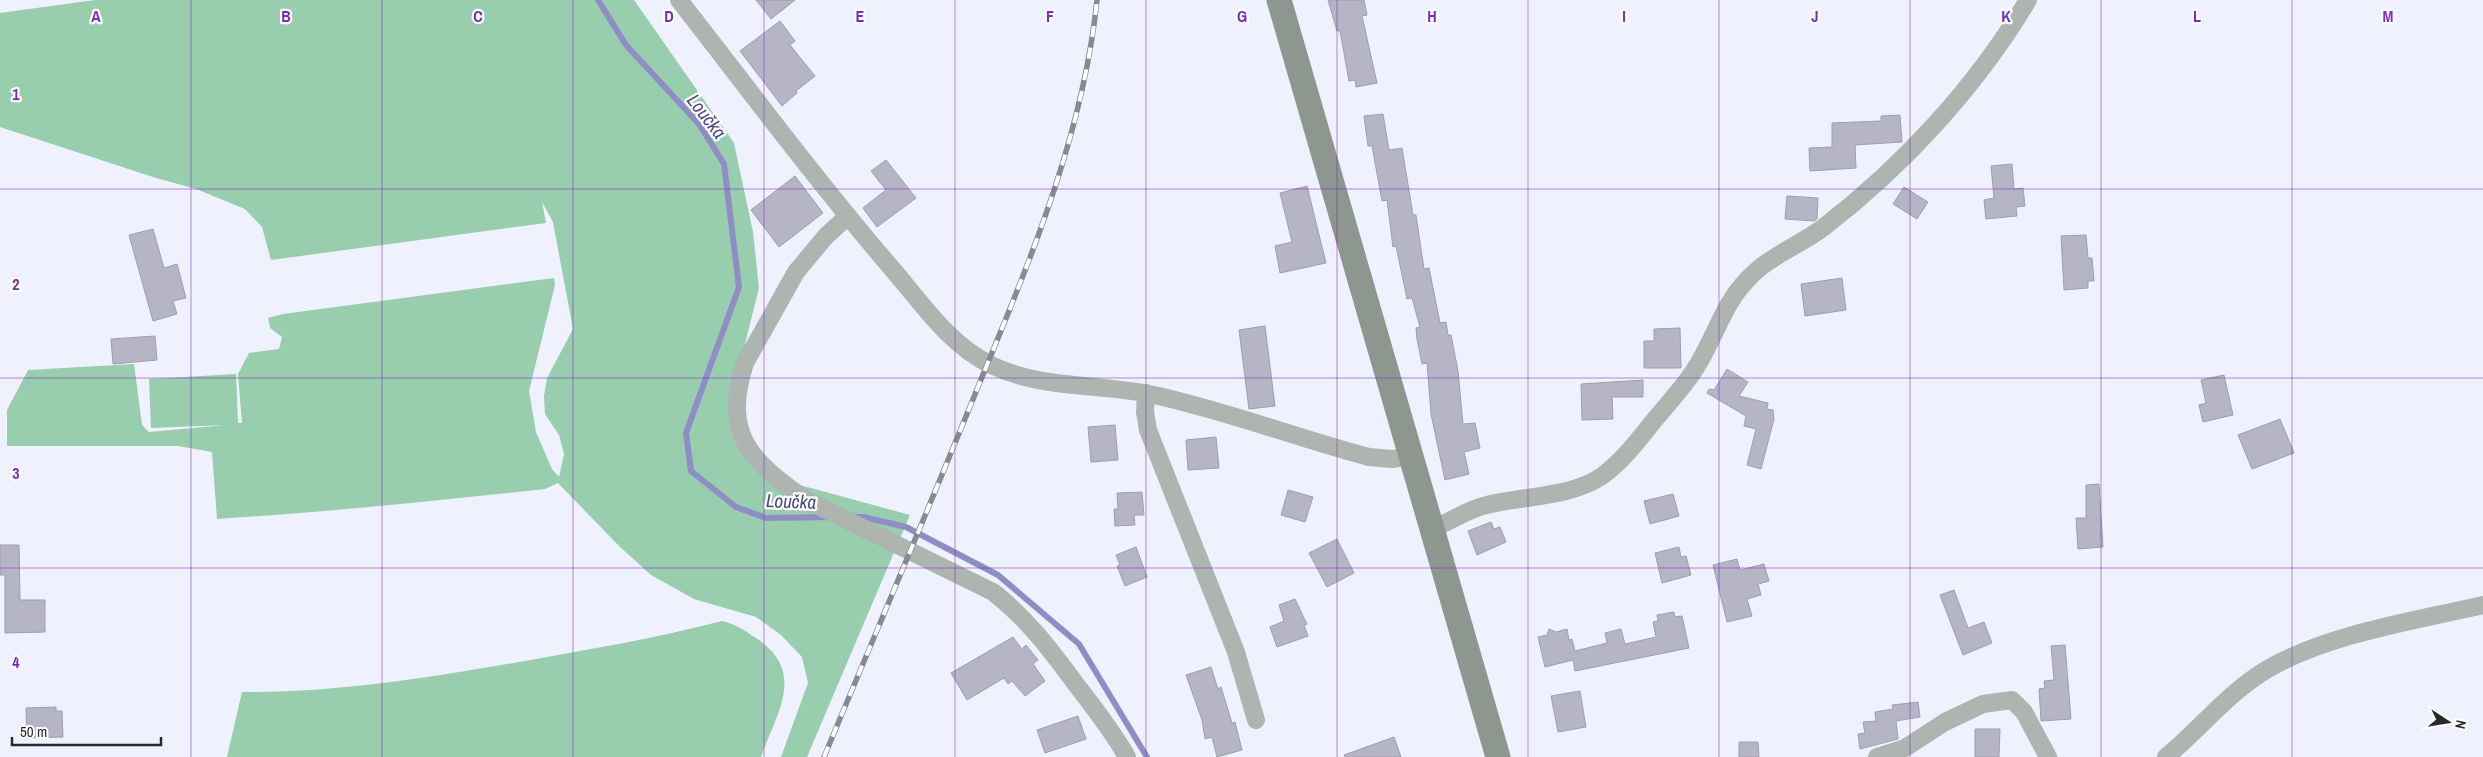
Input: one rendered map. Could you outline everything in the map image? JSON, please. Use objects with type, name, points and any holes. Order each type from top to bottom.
[{"type":"main road","points":[[1279,0],[1434,528],[1498,757]]},
{"type":"street","points":[[679,0],[848,216],[945,331],[978,358],[1009,372],[1037,381],[1146,393],[1369,458],[1392,459],[1413,456]]},
{"type":"street","points":[[1434,528],[1487,505],[1585,484],[1614,467],[1689,379],[1701,360],[1724,312],[1747,280],[1777,255],[1803,242],[1824,228],[1875,184],[1962,93],[1990,57],[2028,0]]},
{"type":"street","points":[[848,216],[826,236],[796,272],[745,363],[740,379],[735,414],[745,443],[784,485],[806,500],[985,588],[1017,611],[1040,636],[1100,716],[1127,757]]},
{"type":"street","points":[[1146,393],[1145,412],[1148,430],[1234,645],[1256,720]]},
{"type":"street","points":[[2166,757],[2234,693],[2266,670],[2295,656],[2328,643],[2483,605]]},
{"type":"street","points":[[1877,757],[1904,748],[1945,722],[1983,704],[2012,700],[2024,712],[2048,757]]},
{"type":"green space","points":[[95,0],[634,0],[734,143],[753,232],[759,288],[730,404],[774,478],[910,515],[807,757],[781,757],[808,683],[802,657],[781,635],[756,617],[694,599],[651,575],[620,547],[558,483],[545,489],[463,498],[217,519],[212,452],[178,446],[7,446],[7,410],[28,370],[134,364],[142,425],[149,432],[226,425],[151,428],[149,379],[236,374],[238,423],[242,423],[238,374],[249,353],[279,349],[282,337],[270,328],[268,318],[283,314],[554,278],[555,285],[529,391],[536,432],[552,469],[559,477],[564,454],[559,435],[545,414],[544,396],[547,378],[573,329],[553,222],[542,202],[546,223],[271,260],[262,227],[245,209],[196,189],[156,178],[0,127],[0,13]]},
{"type":"green space","points":[[722,621],[736,626],[756,638],[772,651],[781,665],[784,693],[780,709],[761,757],[227,757],[242,692],[313,690],[420,678],[599,648]]},
{"type":"building","points":[[756,0],[795,0],[771,19]]},
{"type":"building","points":[[1328,0],[1364,0],[1367,15],[1362,16],[1377,83],[1356,87],[1355,80],[1349,81],[1340,31],[1337,31]]},
{"type":"building","points":[[780,21],[795,41],[790,45],[815,76],[796,91],[797,93],[782,106],[740,51]]},
{"type":"building","points":[[1383,114],[1389,150],[1402,148],[1413,215],[1416,215],[1424,269],[1429,268],[1440,323],[1446,322],[1448,335],[1451,335],[1458,371],[1463,424],[1475,423],[1480,448],[1464,452],[1469,474],[1445,480],[1431,414],[1427,363],[1422,364],[1417,339],[1416,328],[1420,327],[1412,298],[1407,299],[1396,246],[1393,247],[1387,200],[1382,201],[1372,146],[1368,146],[1364,116]]},
{"type":"building","points":[[1900,115],[1902,142],[1855,145],[1856,168],[1810,171],[1809,148],[1832,147],[1832,123],[1881,121],[1881,116]]},
{"type":"building","points":[[886,160],[916,198],[877,227],[863,208],[886,190],[871,171]]},
{"type":"building","points":[[2012,164],[2014,189],[2023,188],[2025,206],[2016,207],[2017,216],[1986,219],[1984,200],[1994,198],[1991,166]]},
{"type":"building","points":[[795,176],[823,213],[779,247],[751,210]]},
{"type":"building","points":[[1307,186],[1326,263],[1280,273],[1275,246],[1292,242],[1280,193]]},
{"type":"building","points":[[1904,187],[1928,202],[1917,219],[1893,204]]},
{"type":"building","points":[[1787,196],[1818,198],[1817,219],[1814,221],[1785,219]]},
{"type":"building","points":[[153,229],[164,268],[177,264],[186,298],[173,301],[177,314],[153,321],[129,235]]},
{"type":"building","points":[[2086,235],[2088,258],[2092,258],[2094,281],[2088,281],[2088,288],[2064,290],[2061,236]]},
{"type":"building","points":[[1842,278],[1846,310],[1805,316],[1801,284]]},
{"type":"building","points":[[1265,326],[1275,406],[1249,409],[1239,330]]},
{"type":"building","points":[[1680,328],[1681,368],[1644,368],[1644,341],[1654,341],[1654,329]]},
{"type":"building","points":[[155,336],[157,360],[113,364],[111,339]]},
{"type":"building","points":[[1727,369],[1748,382],[1739,396],[1768,403],[1767,409],[1773,410],[1774,419],[1761,469],[1747,465],[1756,429],[1744,426],[1746,416],[1707,393],[1709,389],[1714,390]]},
{"type":"building","points":[[2224,375],[2233,415],[2203,422],[2199,405],[2206,403],[2201,380]]},
{"type":"building","points":[[1643,380],[1643,397],[1612,397],[1613,419],[1582,420],[1581,384]]},
{"type":"building","points":[[2280,419],[2294,453],[2252,469],[2238,435]]},
{"type":"building","points":[[1115,425],[1118,460],[1091,462],[1088,427]]},
{"type":"building","points":[[1216,437],[1219,468],[1188,470],[1186,440]]},
{"type":"building","points":[[2099,484],[2103,547],[2078,549],[2076,518],[2086,518],[2086,485]]},
{"type":"building","points":[[1288,490],[1313,497],[1305,522],[1281,515]]},
{"type":"building","points":[[1142,492],[1144,515],[1134,515],[1135,525],[1115,526],[1114,509],[1118,509],[1117,493]]},
{"type":"building","points":[[1673,494],[1679,516],[1650,524],[1644,501]]},
{"type":"building","points":[[1491,522],[1494,529],[1500,527],[1506,542],[1477,555],[1468,531]]},
{"type":"building","points":[[1337,539],[1354,573],[1327,587],[1309,553]]},
{"type":"building","points":[[0,545],[19,545],[20,600],[45,600],[45,632],[5,633],[5,575],[0,575]]},
{"type":"building","points":[[1136,547],[1147,577],[1125,586],[1117,566],[1120,565],[1116,555]]},
{"type":"building","points":[[1679,547],[1681,557],[1686,556],[1691,575],[1662,583],[1655,553]]},
{"type":"building","points":[[1737,559],[1740,570],[1764,564],[1769,581],[1758,584],[1761,595],[1747,599],[1752,616],[1727,622],[1713,565]]},
{"type":"building","points":[[1954,590],[1968,628],[1984,622],[1992,643],[1963,655],[1940,595]]},
{"type":"building","points":[[1295,599],[1307,624],[1304,625],[1308,636],[1277,647],[1270,627],[1284,621],[1279,605]]},
{"type":"building","points":[[1674,612],[1675,617],[1682,616],[1689,648],[1575,671],[1573,660],[1545,667],[1538,637],[1547,635],[1549,629],[1556,632],[1567,629],[1569,640],[1572,639],[1575,651],[1607,643],[1605,633],[1621,629],[1625,644],[1656,637],[1653,622],[1658,621],[1657,615]]},
{"type":"building","points":[[1013,637],[1022,649],[1026,645],[1038,660],[1033,664],[1045,681],[1025,696],[1012,681],[1008,684],[1004,678],[967,700],[951,673]]},
{"type":"building","points":[[2065,645],[2071,719],[2041,721],[2039,689],[2045,688],[2044,681],[2054,680],[2051,646]]},
{"type":"building","points":[[1211,667],[1218,689],[1221,687],[1232,723],[1235,722],[1242,750],[1217,757],[1212,737],[1205,739],[1202,720],[1186,675]]},
{"type":"building","points":[[1580,691],[1586,727],[1558,732],[1551,696]]},
{"type":"building","points":[[1918,702],[1920,717],[1896,721],[1898,739],[1860,749],[1858,734],[1865,733],[1863,722],[1876,721],[1875,712],[1893,709],[1892,705]]},
{"type":"building","points":[[56,707],[56,711],[62,711],[63,737],[27,738],[26,708]]},
{"type":"building","points":[[1078,716],[1086,739],[1045,753],[1037,730]]},
{"type":"building","points":[[1975,729],[2000,729],[1999,757],[1975,757]]},
{"type":"building","points":[[1394,737],[1401,757],[1345,757],[1344,755]]},
{"type":"building","points":[[1739,742],[1758,742],[1759,757],[1739,757]]},
{"type":"waterway","name":"Loučka","points":[[598,0],[626,45],[699,124],[724,164],[739,287],[686,433],[691,471],[736,507],[766,518],[830,517]]},
{"type":"waterway","name":"Loučka","points":[[853,517],[863,517],[906,527],[998,575],[1079,644],[1147,757]]},
{"type":"railway","points":[[824,757],[961,429],[1036,242],[1067,147],[1080,99],[1090,50],[1097,0]]}]
